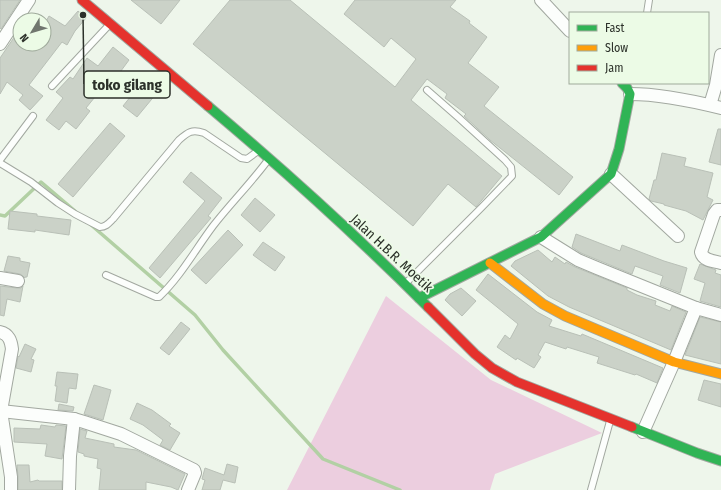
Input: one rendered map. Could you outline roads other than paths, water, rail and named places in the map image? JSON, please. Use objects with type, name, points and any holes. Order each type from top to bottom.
[{"type":"street","points":[[2,37],[29,0]]},
{"type":"street","name":"Jalan H.B.R. Moetik","points":[[82,0],[260,150],[388,268],[475,354],[492,368],[517,382],[697,453],[721,461]]},
{"type":"street","points":[[541,0],[569,30]]},
{"type":"street","points":[[419,298],[541,237],[611,174],[618,149],[627,87],[653,95],[716,107],[716,85],[721,55]]},
{"type":"street","points":[[611,174],[678,236]]},
{"type":"street","points":[[721,210],[718,210],[714,214],[701,252],[702,257],[721,263]]},
{"type":"street","points":[[541,237],[578,260],[696,308],[721,315]]},
{"type":"street","points":[[490,263],[543,304],[566,316],[674,362],[721,374]]},
{"type":"street","points":[[0,278],[18,281]]},
{"type":"street","points":[[643,432],[696,308]]},
{"type":"street","points":[[0,332],[4,333],[12,344],[1,411],[5,478],[11,490]]},
{"type":"street","points":[[1,411],[74,419],[121,434],[193,469],[195,473],[188,490]]},
{"type":"street","points":[[69,490],[70,456],[74,419]]},
{"type":"lane","points":[[647,12],[649,0]]},
{"type":"lane","points":[[52,86],[111,24]]},
{"type":"lane","points":[[404,284],[512,176],[510,168],[505,160],[427,90]]},
{"type":"lane","points":[[34,116],[0,162],[31,182],[58,203],[100,227],[106,226],[178,140],[191,131],[204,132],[240,158],[247,159],[260,150]]},
{"type":"lane","points":[[106,274],[156,297],[160,297],[170,286],[214,226],[269,159]]},
{"type":"lane","points":[[591,490],[610,419]]},
{"type":"waterway","points":[[0,215],[5,216],[41,182],[75,211]]},
{"type":"waterway","points":[[90,224],[195,315],[223,350],[323,459],[400,490]]},
{"type":"place","name":"toko gilang","points":[[83,15]]}]
